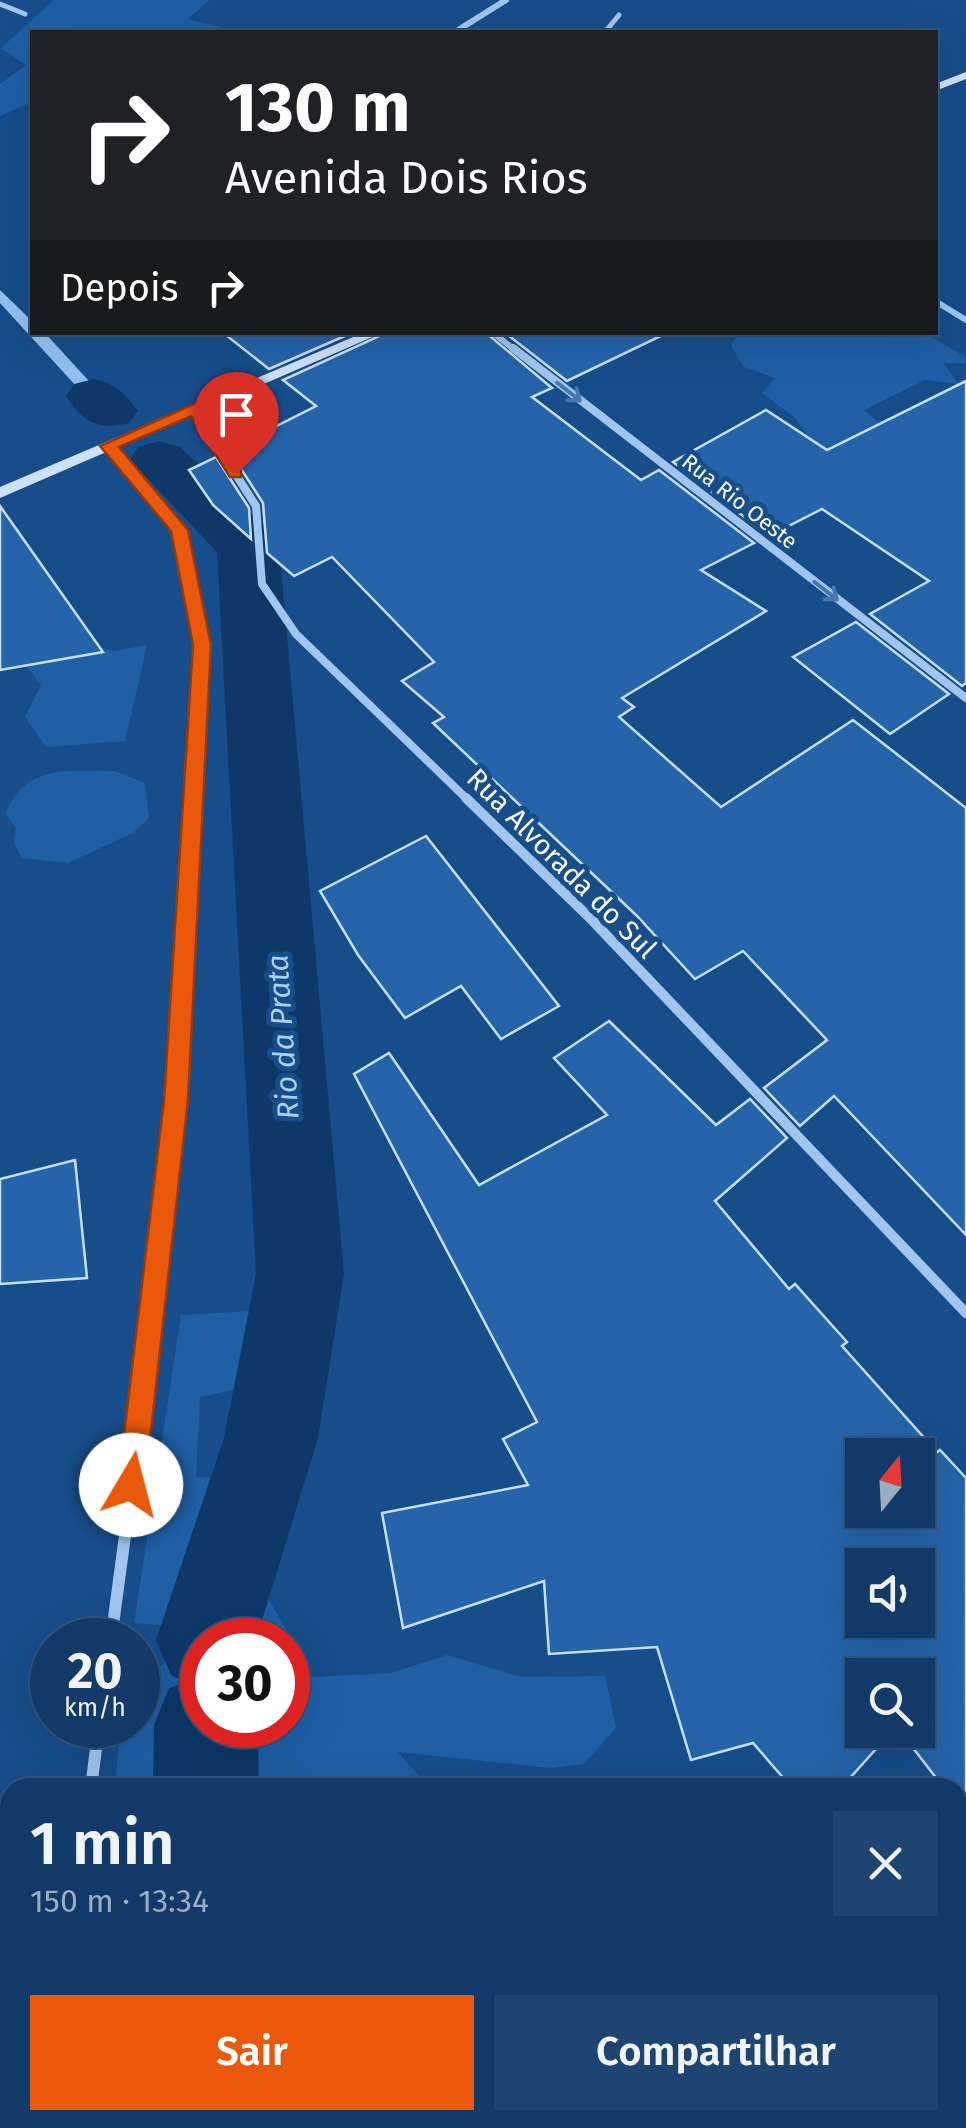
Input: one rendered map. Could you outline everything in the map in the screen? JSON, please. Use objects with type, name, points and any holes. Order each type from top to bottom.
[{"type":"main road","points":[[938,87],[965,76]]},
{"type":"main road","points":[[0,493],[371,335]]},
{"type":"street","points":[[459,30],[506,0]]},
{"type":"street","points":[[938,303],[966,320]]},
{"type":"street","name":"Rua Rio Oeste","points":[[496,335],[966,698]]},
{"type":"street","name":"Rua Alvorada do Sul","points":[[194,409],[256,506],[262,584],[296,634],[591,920],[966,1314]]},
{"type":"street","points":[[109,446],[180,530],[202,645],[176,1100],[152,1330],[113,1618]]},
{"type":"street","points":[[92,1778],[96,1748]]},
{"type":"lane","points":[[0,4],[25,14]]},
{"type":"lane","points":[[606,30],[619,15]]},
{"type":"shaded area","points":[[54,0],[209,0],[188,19],[231,30],[30,30],[30,103],[0,116],[0,84],[26,65],[1,48]]},
{"type":"shaded area","points":[[737,335],[928,335],[966,357],[966,363],[943,363],[959,384],[925,380],[864,410],[912,451],[908,501],[813,443],[796,419],[762,393],[775,378],[744,367],[731,346]]},
{"type":"shaded area","points":[[72,642],[114,651],[147,645],[125,741],[46,747],[25,717],[41,685],[27,667],[47,646]]},
{"type":"shaded area","points":[[115,771],[145,783],[149,818],[133,833],[68,863],[22,858],[13,842],[16,827],[5,814],[24,786],[50,773]]},
{"type":"shaded area","points":[[267,1310],[261,1384],[200,1397],[196,1477],[282,1481],[260,1584],[279,1618],[180,1618],[180,1748],[310,1748],[310,1672],[313,1677],[391,1673],[447,1655],[521,1677],[605,1676],[616,1728],[584,1764],[550,1768],[398,1752],[420,1778],[116,1778],[119,1748],[160,1748],[160,1667],[164,1664],[171,1626],[160,1625],[160,1618],[135,1618],[181,1315]]},
{"type":"building","points":[[226,335],[347,335],[269,369]]},
{"type":"building","points":[[381,335],[489,335],[552,388],[532,397],[641,480],[659,470],[754,543],[701,570],[766,611],[622,698],[634,707],[619,717],[721,807],[853,720],[966,808],[966,1235],[834,1096],[800,1126],[764,1088],[827,1040],[743,951],[695,979],[636,915],[433,723],[444,717],[402,681],[434,662],[332,557],[294,576],[267,553],[263,503],[229,450],[316,406],[283,380]]},
{"type":"building","points":[[508,335],[663,335],[567,381]]},
{"type":"building","points":[[966,381],[966,683],[962,686],[870,614],[929,581],[822,509],[769,536],[673,462],[766,410],[827,450]]},
{"type":"building","points":[[216,457],[249,508],[251,539],[213,505],[189,470]]},
{"type":"building","points":[[0,506],[103,652],[0,670]]},
{"type":"building","points":[[856,622],[949,694],[890,734],[793,657]]},
{"type":"building","points":[[426,836],[559,1006],[501,1039],[461,986],[405,1018],[358,955],[320,891]]},
{"type":"building","points":[[609,1021],[716,1125],[750,1099],[787,1138],[715,1201],[789,1289],[795,1284],[847,1342],[842,1346],[924,1438],[845,1438],[845,1528],[935,1528],[935,1450],[940,1450],[966,1478],[966,1778],[936,1778],[913,1748],[935,1748],[935,1658],[845,1658],[845,1748],[877,1748],[850,1778],[783,1778],[753,1743],[691,1760],[657,1647],[549,1654],[544,1581],[403,1628],[382,1513],[528,1485],[503,1439],[537,1422],[354,1074],[389,1053],[479,1185],[607,1115],[554,1058]]},
{"type":"building","points":[[75,1160],[87,1278],[0,1284],[0,1179]]},
{"type":"waterway","name":"Rio da Prata","points":[[0,294],[30,328]]},
{"type":"waterway","name":"Rio da Prata","points":[[38,335],[94,396]]},
{"type":"waterway","name":"Rio da Prata","points":[[94,396],[109,411]]},
{"type":"waterway","name":"Rio da Prata","points":[[159,460],[248,546],[300,1274],[271,1438],[213,1618]]},
{"type":"waterway","name":"Rio da Prata","points":[[206,1748],[206,1778]]},
{"type":"route","points":[[131,1485],[176,1100],[202,645],[180,530],[109,446],[194,409],[236,474]]}]
